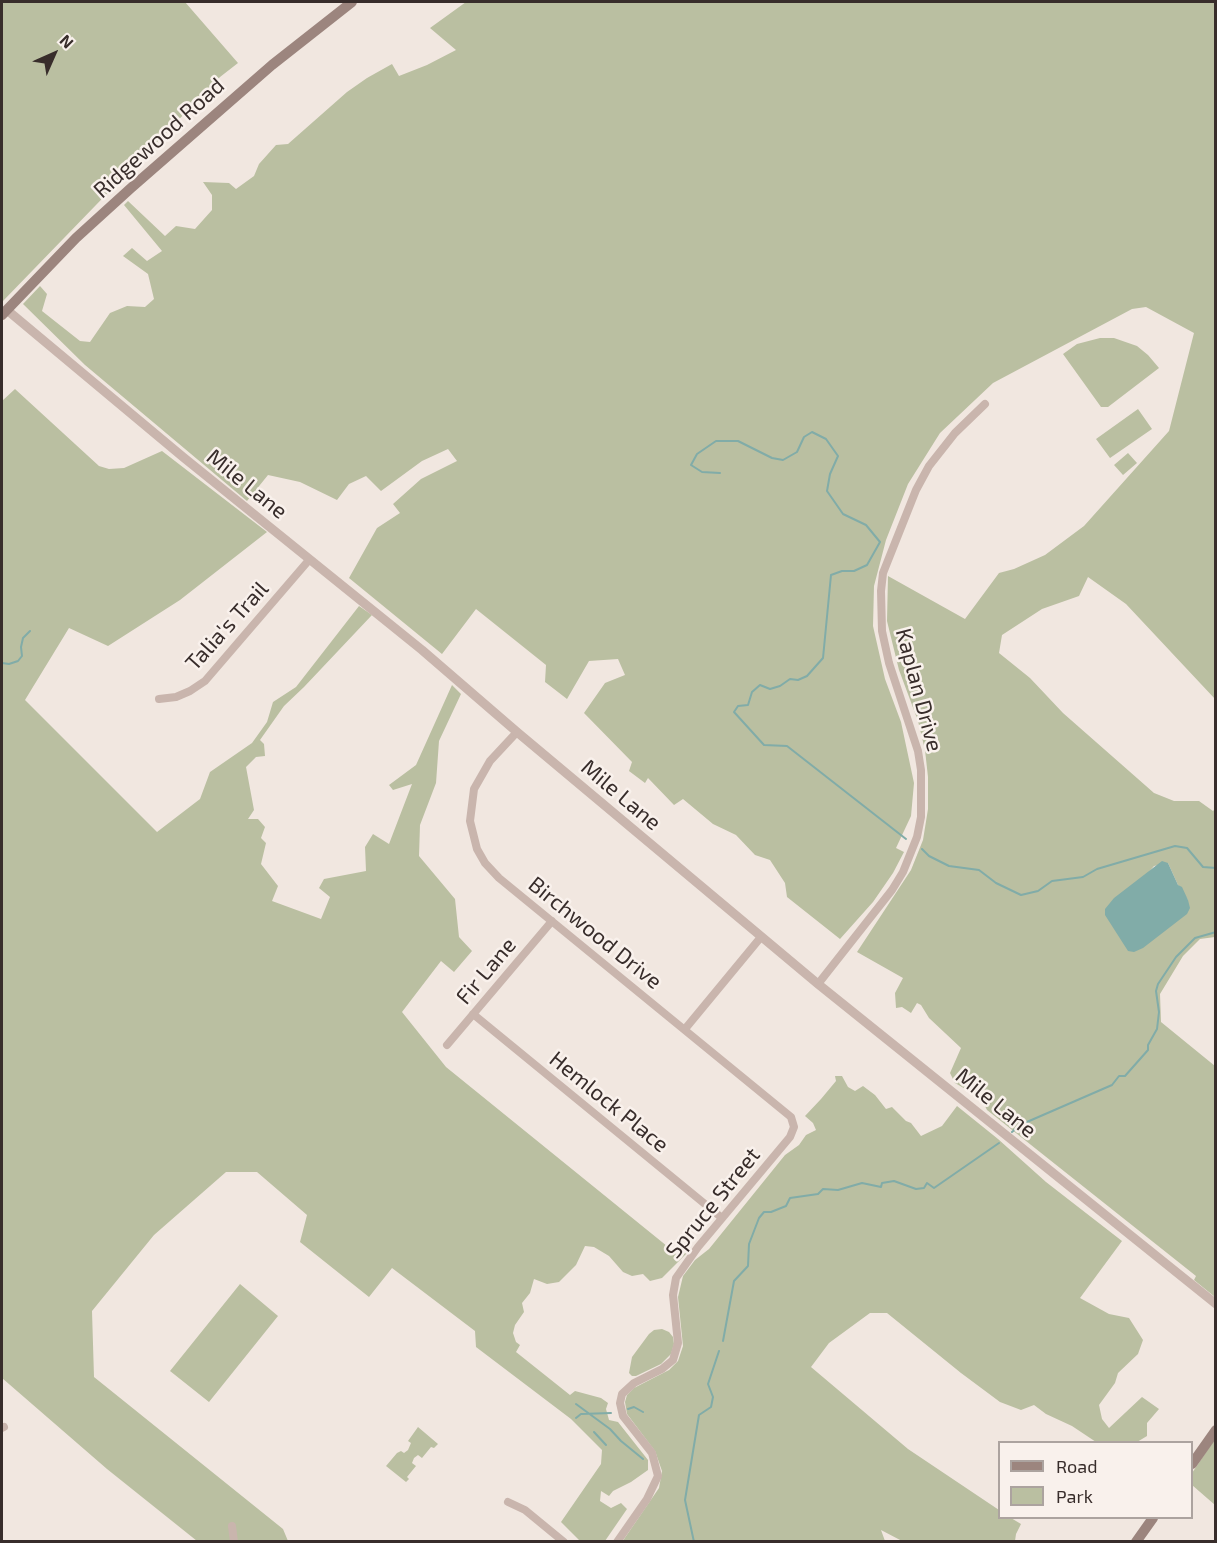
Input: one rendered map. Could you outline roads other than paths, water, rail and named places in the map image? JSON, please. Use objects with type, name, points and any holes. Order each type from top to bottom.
[{"type":"main road","name":"Ridgewood Road","points":[[4,312],[76,238],[147,174],[272,65],[352,2]]},
{"type":"main road","points":[[1193,1461],[1215,1430]]},
{"type":"main road","points":[[1136,1542],[1153,1519]]},
{"type":"street","name":"Mile Lane","points":[[4,312],[422,650],[818,984],[1215,1304]]},
{"type":"street","name":"Kaplan Drive","points":[[818,984],[892,890],[903,872],[917,837],[921,817],[920,760],[908,715],[889,663],[882,631],[883,573],[916,490],[929,466],[955,433],[985,404]]},
{"type":"street","name":"Talia's Trail","points":[[159,699],[190,691],[205,681],[309,560]]},
{"type":"street","name":"Birchwood Drive","points":[[517,732],[490,761],[474,789],[471,804],[471,828],[477,849],[485,863],[499,878],[791,1117],[794,1127]]},
{"type":"street","name":"Fir Lane","points":[[447,1045],[552,921]]},
{"type":"street","points":[[685,1029],[761,937]]},
{"type":"street","name":"Hemlock Place","points":[[473,1014],[722,1218]]},
{"type":"street","name":"Spruce Street","points":[[617,1542],[647,1499],[658,1476],[652,1453],[622,1416],[620,1398],[628,1386],[662,1369],[674,1358],[678,1344],[673,1295],[676,1278],[722,1218],[790,1137],[794,1127]]},
{"type":"street","points":[[508,1502],[534,1516],[564,1542]]},
{"type":"street","points":[[232,1526],[234,1542]]},
{"type":"water","points":[[1162,861],[1168,863],[1178,885],[1182,887],[1190,908],[1187,914],[1143,948],[1134,952],[1128,951],[1105,915],[1105,909],[1114,898]]},
{"type":"waterway","points":[[720,473],[702,472],[691,465],[697,454],[716,441],[738,441],[772,458],[783,460],[797,452],[804,437],[812,432],[826,439],[838,456],[830,474],[827,491],[843,514],[866,525],[880,542],[867,565],[854,571],[842,571],[831,575],[823,658],[807,676],[798,680],[790,679],[770,689],[760,685],[752,692],[748,705],[738,706],[734,712],[764,745],[787,746],[906,839]]},
{"type":"waterway","points":[[2,663],[9,664],[18,661],[22,656],[23,638],[30,631]]},
{"type":"waterway","points":[[922,849],[929,856],[949,866],[979,870],[996,883],[1021,895],[1038,891],[1052,881],[1083,877],[1097,869],[1175,846],[1187,848],[1203,867],[1216,868]]},
{"type":"waterway","points":[[1012,1132],[1020,1125],[1112,1085],[1119,1076],[1125,1076],[1148,1050],[1148,1045],[1157,1029],[1159,1012],[1156,991],[1158,984],[1176,957],[1195,938],[1216,932]]},
{"type":"waterway","points":[[723,1341],[734,1281],[748,1266],[749,1244],[759,1218],[764,1212],[771,1212],[786,1206],[790,1198],[818,1194],[823,1189],[838,1190],[862,1183],[881,1187],[882,1183],[894,1181],[916,1189],[924,1188],[927,1183],[934,1188],[999,1143]]},
{"type":"waterway","points":[[694,1542],[685,1500],[699,1415],[711,1407],[713,1397],[708,1384],[719,1351]]},
{"type":"waterway","points":[[576,1404],[610,1429],[643,1459]]},
{"type":"waterway","points":[[628,1409],[634,1407],[643,1412]]},
{"type":"waterway","points":[[576,1418],[581,1414],[611,1413]]},
{"type":"waterway","points":[[594,1432],[606,1445]]}]
